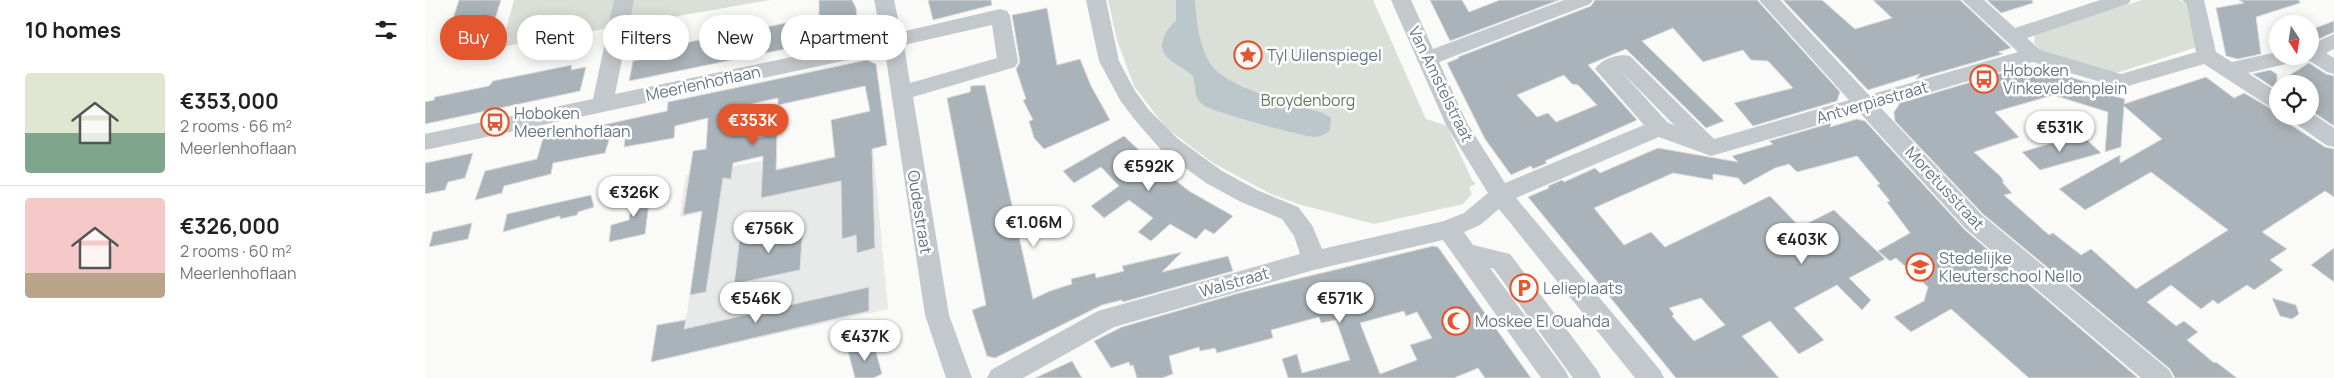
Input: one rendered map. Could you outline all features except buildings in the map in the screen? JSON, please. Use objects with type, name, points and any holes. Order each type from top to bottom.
[{"type":"street","points":[[602,105],[624,0]]},
{"type":"street","name":"Oudestraat","points":[[884,0],[887,15]]},
{"type":"street","points":[[1096,0],[1109,60],[1127,95],[1143,116],[1170,145],[1214,177],[1249,196],[1290,213],[1304,232],[1314,260]]},
{"type":"street","name":"Van Amstelstraat","points":[[1401,0],[1457,125],[1501,195],[1651,378]]},
{"type":"street","points":[[1427,59],[1583,0]]},
{"type":"street","name":"Moretusstraat","points":[[1769,0],[1974,222],[2160,378]]},
{"type":"street","points":[[1973,0],[2033,55],[2121,81],[2207,56],[2269,97]]},
{"type":"street","points":[[2012,36],[2121,0]]},
{"type":"street","points":[[2197,1],[2207,56]]},
{"type":"street","name":"Meerlenhoflaan","points":[[901,93],[1008,62],[1000,16],[907,39]]},
{"type":"street","points":[[2334,41],[2310,52],[2334,67]]},
{"type":"street","name":"Antverpiastraat","points":[[1711,148],[2033,55]]},
{"type":"street","name":"Meerlenhoflaan","points":[[425,142],[810,60]]},
{"type":"street","name":"Oudestraat","points":[[896,60],[937,315],[959,378]]},
{"type":"street","points":[[2230,70],[2269,61]]},
{"type":"street","points":[[1623,62],[1711,148],[1659,128],[1605,70],[1623,62]]},
{"type":"street","points":[[2313,125],[2334,139]]},
{"type":"street","points":[[1501,195],[1529,181],[1659,128]]},
{"type":"street","name":"Walstraat","points":[[1000,378],[1107,318],[1314,260],[1448,229],[1472,219],[1501,195]]},
{"type":"street","points":[[1448,229],[1550,371],[1569,353]]},
{"type":"street","points":[[1466,253],[1502,262],[1588,378]]},
{"type":"shaded area","points":[[1176,0],[1195,0],[1202,46],[1208,60],[1216,70],[1228,79],[1260,94],[1323,113],[1331,118],[1330,130],[1320,136],[1309,136],[1242,119],[1212,109],[1201,103],[1198,100],[1193,76],[1166,56],[1163,51],[1164,37],[1176,21]]},
{"type":"shaded area","points":[[873,148],[888,309],[651,362],[657,325],[686,319],[702,212],[680,217],[686,175],[761,161],[762,172]]},
{"type":"green space","points":[[514,0],[770,0],[684,15],[603,15],[603,29],[593,31],[593,15],[517,15],[517,44],[507,46],[507,25]]},
{"type":"green space","name":"Broydenborg","points":[[1108,0],[1373,0],[1426,119],[1447,126],[1472,180],[1476,184],[1469,187],[1472,194],[1463,204],[1374,224],[1298,204],[1271,194],[1213,163],[1166,128],[1134,86],[1117,40]]},
{"type":"green space","points":[[2142,0],[2180,0],[2190,8],[2197,47],[2120,72],[2106,73],[2041,51],[2034,43],[2035,35],[2045,30]]},
{"type":"place","name":"Tyl Uilenspiegel","points":[[1248,55]]},
{"type":"place","name":"Hoboken Vinkeveldenplein","points":[[1984,79]]},
{"type":"place","name":"Hoboken Meerlenhoflaan","points":[[495,122]]},
{"type":"place","name":"Stedelijke Kleuterschool Nello","points":[[1920,267]]},
{"type":"place","name":"Lelieplaats","points":[[1524,288]]},
{"type":"place","name":"Moskee El Ouahda","points":[[1456,321]]}]
